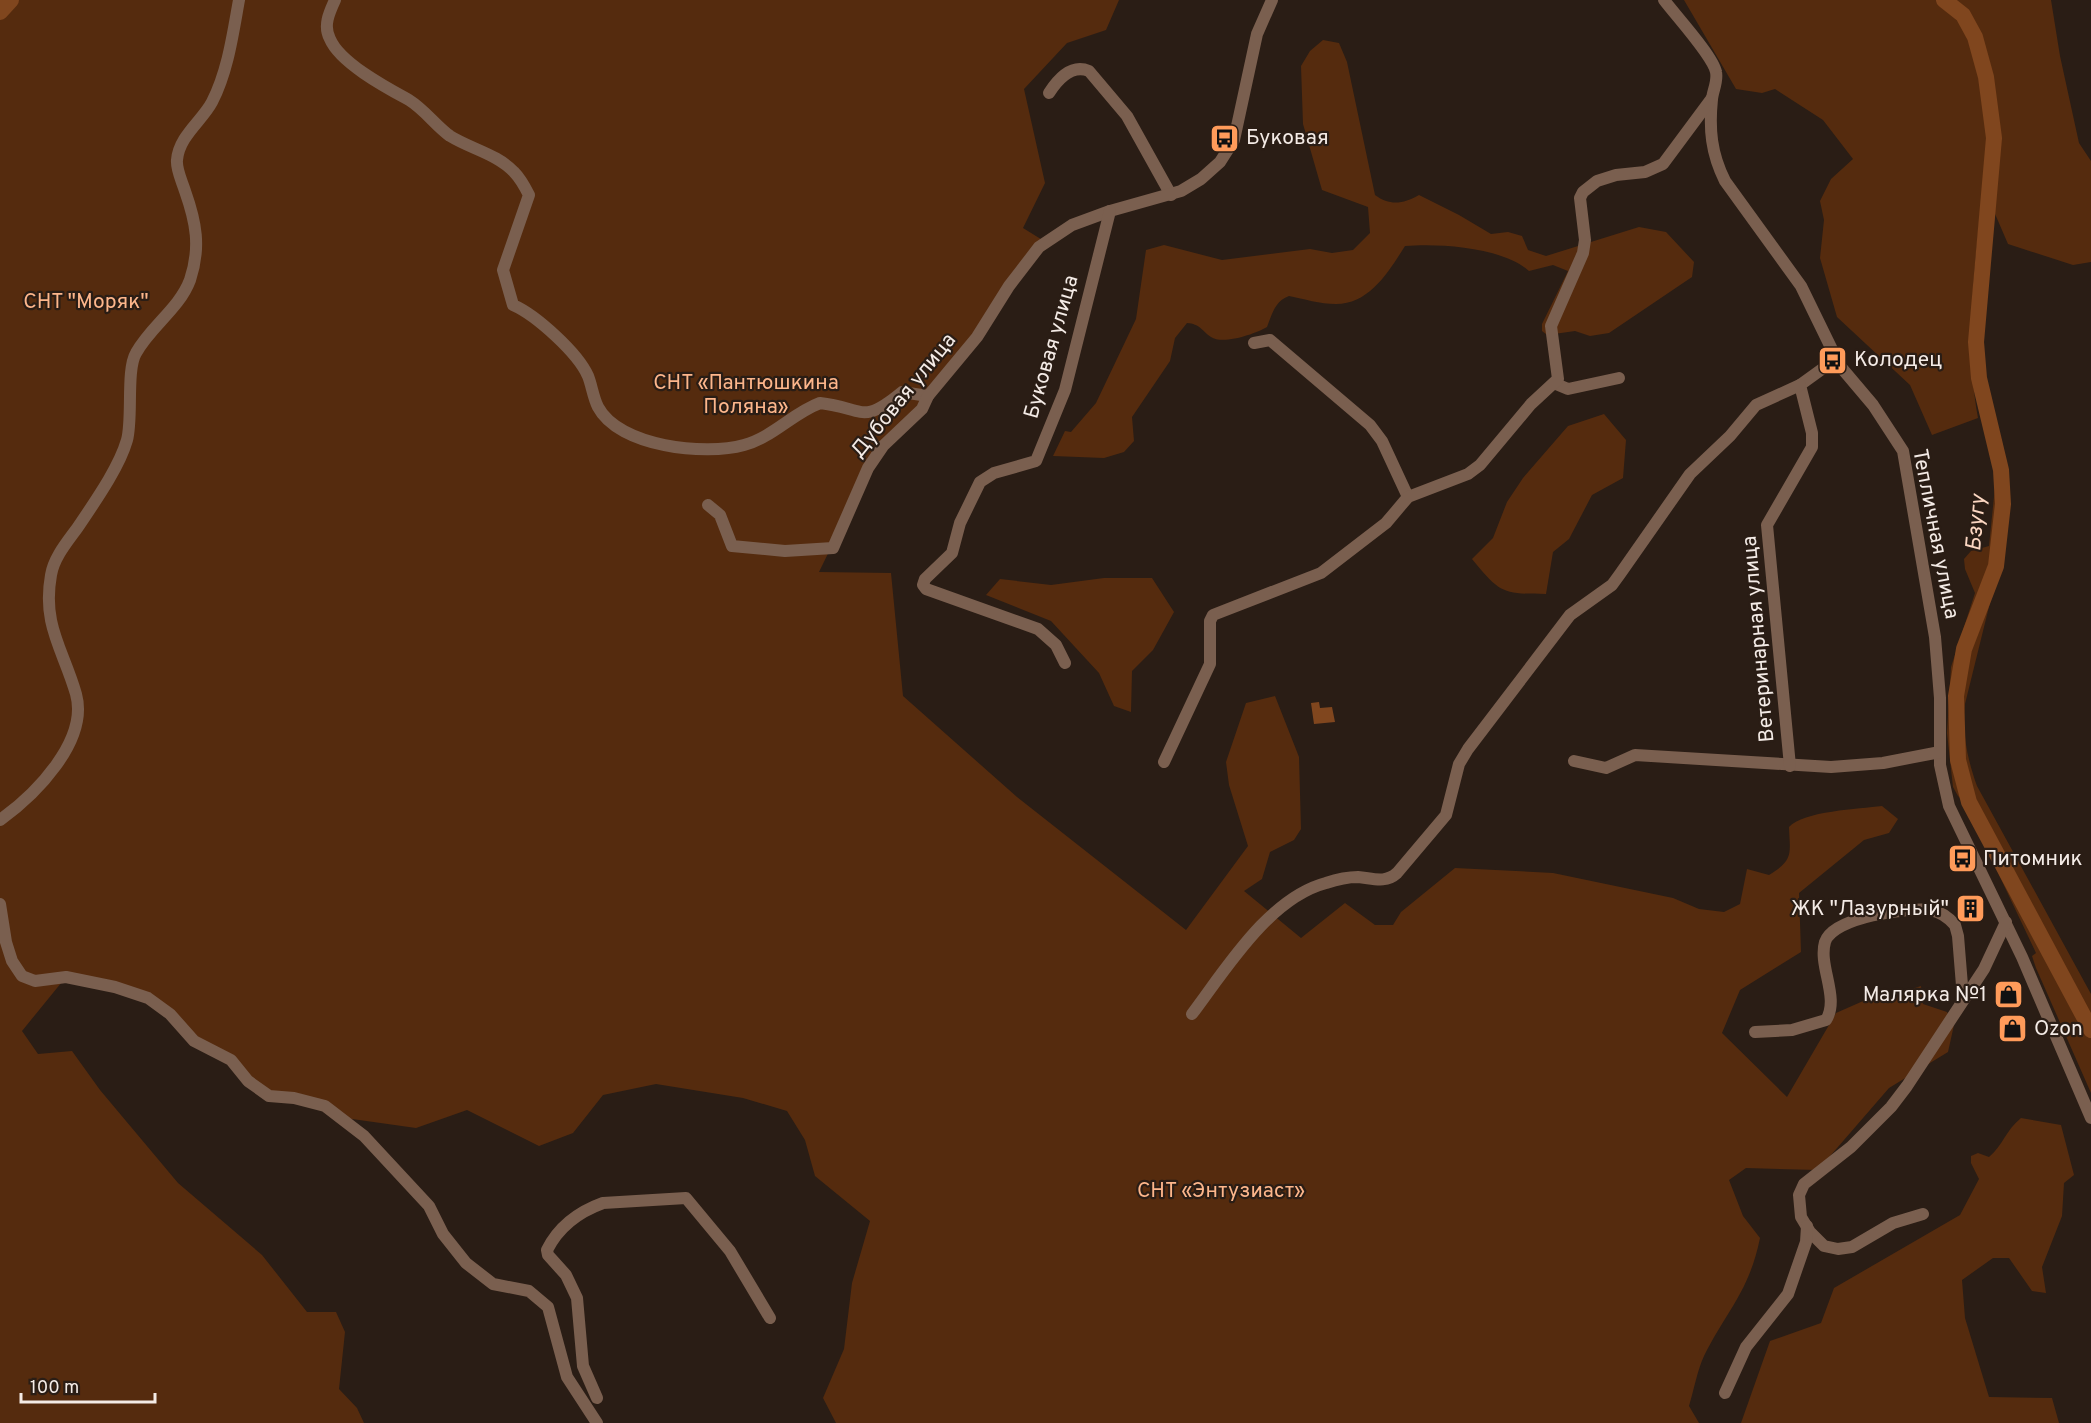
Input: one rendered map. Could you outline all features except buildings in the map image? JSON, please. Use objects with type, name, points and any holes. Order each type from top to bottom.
[{"type":"street","points":[[0,820],[20,805],[45,779],[76,727],[79,708],[49,619],[51,571],[60,553],[101,494],[127,440],[134,355],[178,302],[189,281],[196,258],[197,232],[178,172],[177,159],[193,127],[213,101],[230,48],[239,0]]},
{"type":"street","name":"Дубовая улица","points":[[335,0],[326,22],[327,32],[337,50],[379,85],[411,101],[448,134],[498,159],[515,172],[530,195],[503,270],[513,305],[525,310],[571,352],[588,376],[598,407],[609,420],[625,432],[684,450],[716,451],[759,440],[820,403],[867,414],[884,406],[902,392],[928,396]]},
{"type":"street","points":[[1110,211],[1171,195],[1211,171],[1230,149],[1239,120],[1257,34],[1272,0]]},
{"type":"street","name":"Тепличная улица","points":[[1664,0],[1712,62],[1716,74],[1710,137],[1717,165],[1733,194],[1801,286],[1836,359],[1873,405],[1903,451],[1935,637],[1943,786],[1949,806],[2006,922],[2091,1118]]},
{"type":"street","points":[[1049,93],[1056,83],[1071,70],[1089,70],[1127,116],[1171,195]]},
{"type":"street","points":[[1164,762],[1210,664],[1210,621],[1213,615],[1321,573],[1386,523],[1408,498],[1468,474],[1480,465],[1531,404],[1556,384],[1559,374],[1551,330],[1583,253],[1585,240],[1580,198],[1583,192],[1606,177],[1645,172],[1663,164],[1712,98]]},
{"type":"street","name":"Дубовая улица","points":[[708,505],[720,515],[732,546],[785,551],[833,548],[868,468],[883,446],[916,416],[928,396],[976,337],[1009,286],[1039,247],[1072,225],[1110,211]]},
{"type":"street","name":"Буковая улица","points":[[1065,663],[1056,645],[1038,629],[926,589],[923,585],[925,579],[952,553],[960,523],[980,482],[994,473],[1036,461],[1065,390],[1110,211]]},
{"type":"street","points":[[1254,343],[1270,340],[1370,425],[1382,441],[1408,498]]},
{"type":"street","points":[[1192,1014],[1242,947],[1286,902],[1324,883],[1360,877],[1366,880],[1389,879],[1397,873],[1446,815],[1459,764],[1468,749],[1570,615],[1612,585],[1690,474],[1730,436],[1756,405],[1800,385],[1836,359]]},
{"type":"street","points":[[1556,384],[1568,389],[1619,378]]},
{"type":"street","name":"Ветеринарная улица","points":[[1790,766],[1767,525],[1812,447],[1812,433],[1800,385]]},
{"type":"street","points":[[1574,761],[1606,768],[1635,755],[1831,767],[1873,764],[1940,752]]},
{"type":"street","points":[[0,904],[6,942],[12,961],[22,976],[34,981],[66,976],[115,987],[148,998],[170,1014],[194,1041],[231,1060],[248,1082],[269,1096],[294,1098],[325,1106],[364,1136],[429,1206],[443,1234],[466,1263],[493,1284],[529,1291],[548,1307],[567,1377],[597,1423]]},
{"type":"street","points":[[1755,1032],[1792,1030],[1826,1020],[1830,1008],[1824,952],[1830,933],[1840,925],[1858,919],[1894,913],[1932,910],[1955,924],[1963,999]]},
{"type":"street","points":[[1923,1214],[1893,1223],[1852,1247],[1838,1249],[1824,1246],[1807,1226],[1799,1206],[1799,1196],[1804,1184],[1851,1147],[1891,1107],[1932,1052],[1963,999],[1984,969],[2006,922]]},
{"type":"street","points":[[597,1398],[582,1366],[577,1298],[566,1275],[548,1255],[547,1250],[573,1216],[590,1208],[603,1203],[686,1198],[730,1251],[770,1318]]},
{"type":"street","points":[[1725,1393],[1746,1347],[1788,1294],[1806,1242],[1807,1226]]},
{"type":"green space","points":[[0,0],[1119,0],[1106,30],[1067,43],[1024,89],[1045,183],[1023,228],[1044,241],[919,415],[881,445],[819,572],[891,573],[903,696],[1017,797],[1186,930],[1248,846],[1229,785],[1226,762],[1246,703],[1275,696],[1299,757],[1301,829],[1294,840],[1270,852],[1262,879],[1244,891],[1301,938],[1345,903],[1375,925],[1393,925],[1401,912],[1455,868],[1553,873],[1673,898],[1699,909],[1724,912],[1740,904],[1747,869],[1769,875],[1787,860],[1790,850],[1789,827],[1796,822],[1819,814],[1882,806],[1898,819],[1889,833],[1864,840],[1799,893],[1801,952],[1740,990],[1722,1033],[1787,1097],[1836,1013],[1870,998],[1887,997],[1921,986],[1923,1004],[1947,1012],[1954,1025],[1948,1052],[1889,1088],[1818,1170],[1746,1168],[1729,1180],[1743,1216],[1760,1238],[1744,1287],[1699,1368],[1689,1406],[1699,1423],[836,1423],[823,1398],[844,1349],[852,1283],[870,1221],[815,1176],[805,1140],[787,1111],[743,1098],[656,1084],[603,1095],[573,1133],[539,1146],[467,1110],[416,1128],[338,1117],[325,1106],[269,1096],[231,1060],[202,1046],[148,998],[66,977],[22,1031],[38,1054],[72,1051],[100,1090],[178,1183],[262,1255],[307,1312],[336,1312],[345,1332],[339,1389],[357,1408],[364,1423],[0,1423]]},
{"type":"green space","points":[[1684,0],[2051,0],[2060,56],[2079,143],[2091,161],[2091,262],[2073,265],[2008,244],[1983,186],[1971,331],[1978,418],[1932,435],[1910,385],[1837,317],[1820,258],[1824,220],[1820,201],[1831,179],[1853,159],[1823,120],[1775,89],[1762,93],[1736,89]]},
{"type":"green space","points":[[1323,40],[1339,43],[1347,62],[1375,195],[1381,199],[1397,202],[1419,195],[1491,234],[1508,232],[1522,236],[1528,250],[1546,256],[1639,227],[1666,232],[1694,262],[1692,277],[1609,333],[1590,336],[1575,331],[1547,335],[1542,331],[1542,324],[1568,271],[1553,265],[1529,271],[1503,257],[1470,248],[1435,245],[1405,246],[1385,275],[1369,292],[1348,303],[1324,303],[1289,296],[1277,305],[1267,327],[1255,333],[1223,340],[1211,337],[1198,326],[1187,323],[1175,338],[1170,361],[1132,417],[1134,441],[1124,452],[1104,458],[1053,456],[1065,431],[1071,432],[1096,403],[1136,319],[1146,250],[1164,245],[1222,260],[1310,249],[1332,253],[1353,250],[1370,233],[1368,207],[1322,190],[1303,124],[1301,66],[1310,51]]},
{"type":"green space","points":[[1604,414],[1626,440],[1623,478],[1592,495],[1569,539],[1553,552],[1546,594],[1511,592],[1496,585],[1472,559],[1493,538],[1507,502],[1523,478],[1568,426]]},
{"type":"green space","points":[[1994,463],[2003,550],[1965,704],[1966,745],[1977,786],[2091,994],[2091,1093],[2036,968],[2032,956],[2036,953],[1999,875],[1991,842],[1969,806],[1958,796],[1953,787],[1947,733],[1951,667],[1975,593],[1965,569],[1964,559],[1971,551],[1989,546],[1995,487]]},
{"type":"green space","points":[[1104,578],[1152,578],[1174,612],[1153,650],[1132,671],[1131,712],[1114,706],[1099,673],[1051,621],[986,595],[1000,579],[1051,585]]},
{"type":"green space","points":[[2021,1118],[2061,1125],[2074,1175],[2064,1183],[2062,1216],[2042,1267],[2046,1293],[2032,1291],[2009,1258],[1993,1258],[1962,1280],[1965,1318],[1989,1397],[2052,1398],[2059,1423],[1741,1423],[1770,1341],[1821,1323],[1834,1288],[1960,1215],[1979,1179],[1971,1163],[1971,1156],[1978,1153],[1989,1157]]},
{"type":"shaded area","points":[[1319,702],[1320,708],[1332,707],[1335,722],[1314,724],[1311,703]]},
{"type":"waterway","points":[[0,12],[11,0]]},
{"type":"waterway","name":"Бзугу","points":[[1944,0],[1963,15],[1975,37],[1986,77],[1994,138],[1976,342],[1979,378],[2001,470],[2003,504],[1996,566],[1964,649],[1956,696],[1958,760],[1969,802],[2091,1030]]},
{"type":"place","name":"Буковая","points":[[1225,138]]},
{"type":"place","name":"Колодец","points":[[1833,360]]},
{"type":"place","name":"Питомник","points":[[1962,859]]},
{"type":"place","name":"ЖК \"Лазурный\"","points":[[1970,909]]},
{"type":"place","name":"Малярка №1","points":[[2008,995]]},
{"type":"place","name":"Ozon","points":[[2013,1029]]},
{"type":"park label","name":"СНТ \"Моряк\"","points":[[86,302]]},
{"type":"park label","name":"СНТ «Пантюшкина Поляна»","points":[[746,395]]},
{"type":"park label","name":"СНТ «Энтузиаст»","points":[[1221,1191]]}]
